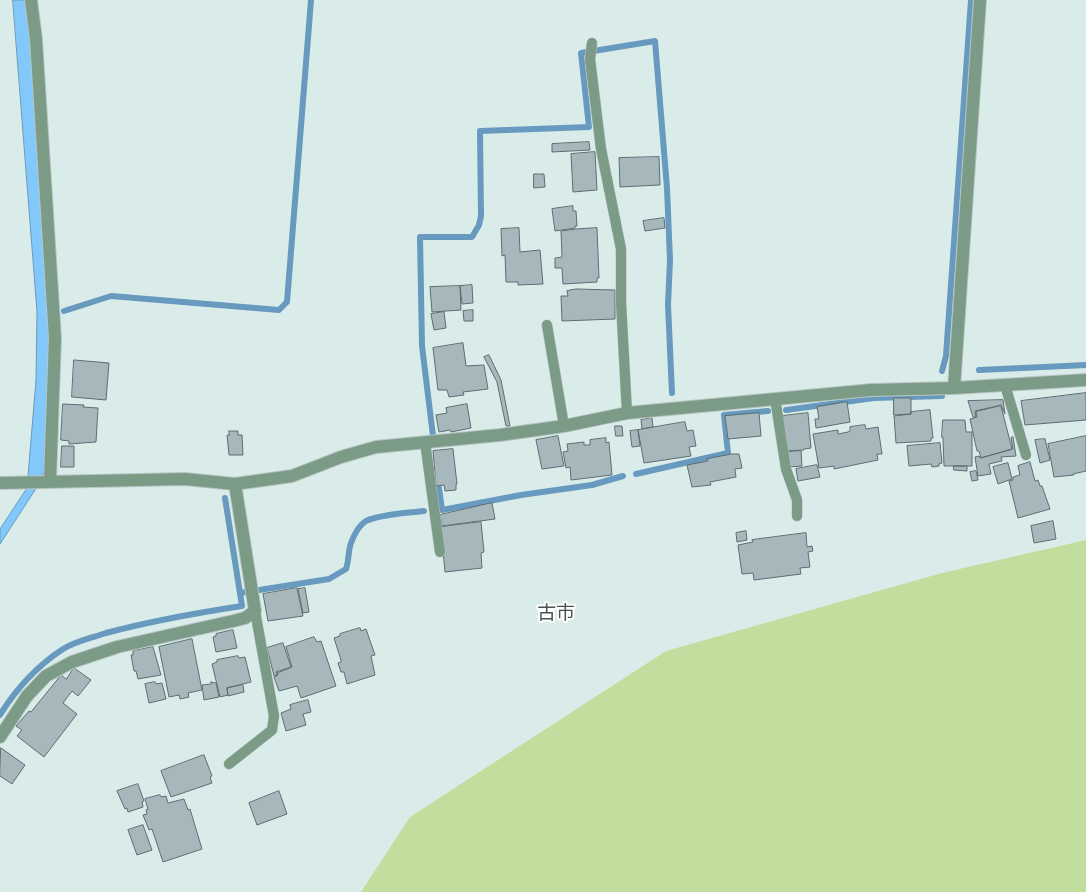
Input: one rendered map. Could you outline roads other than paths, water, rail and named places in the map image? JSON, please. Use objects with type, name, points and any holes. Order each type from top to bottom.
[{"type":"street","points":[[31,0],[36,39],[55,338],[50,481]]},
{"type":"street","points":[[954,388],[980,0]]},
{"type":"street","points":[[0,483],[185,479],[234,484],[292,476],[341,457],[376,447],[564,426],[627,413],[871,390],[954,388],[1086,380]]},
{"type":"street","points":[[0,737],[27,696],[46,676],[72,662],[117,647],[245,618],[255,611],[234,484]]},
{"type":"lane","points":[[592,43],[590,59],[601,149],[621,249],[621,302],[627,413]]},
{"type":"lane","points":[[547,325],[564,426]]},
{"type":"lane","points":[[1006,385],[1026,454]]},
{"type":"lane","points":[[775,398],[786,469],[797,500],[797,516]]},
{"type":"lane","points":[[425,442],[440,552]]},
{"type":"lane","points":[[229,764],[272,730],[274,716],[255,611]]},
{"type":"water","points":[[13,0],[27,0],[28,6],[51,348],[44,473],[0,544],[0,529],[27,488],[36,380],[37,312]]},
{"type":"waterway","points":[[64,311],[111,296],[279,310],[287,302],[311,0]]},
{"type":"waterway","points":[[942,371],[946,356],[971,0]]},
{"type":"waterway","points":[[433,436],[422,346],[420,237],[472,237],[479,225],[481,216],[480,131],[589,127],[581,53],[655,41],[667,188],[670,260],[668,305],[672,393]]},
{"type":"waterway","points":[[979,370],[1086,365]]},
{"type":"waterway","points":[[786,410],[874,398],[942,396]]},
{"type":"waterway","points":[[636,474],[728,453],[724,415],[768,411]]},
{"type":"waterway","points":[[439,488],[442,510],[521,495],[592,485],[623,476]]},
{"type":"waterway","points":[[0,715],[20,687],[36,670],[53,656],[73,644],[106,633],[140,625],[242,606],[225,498]]},
{"type":"waterway","points":[[240,593],[329,579],[346,569],[351,543],[357,530],[363,523],[387,515],[424,511]]},
{"type":"district","name":"古市","points":[[556,614]]}]
